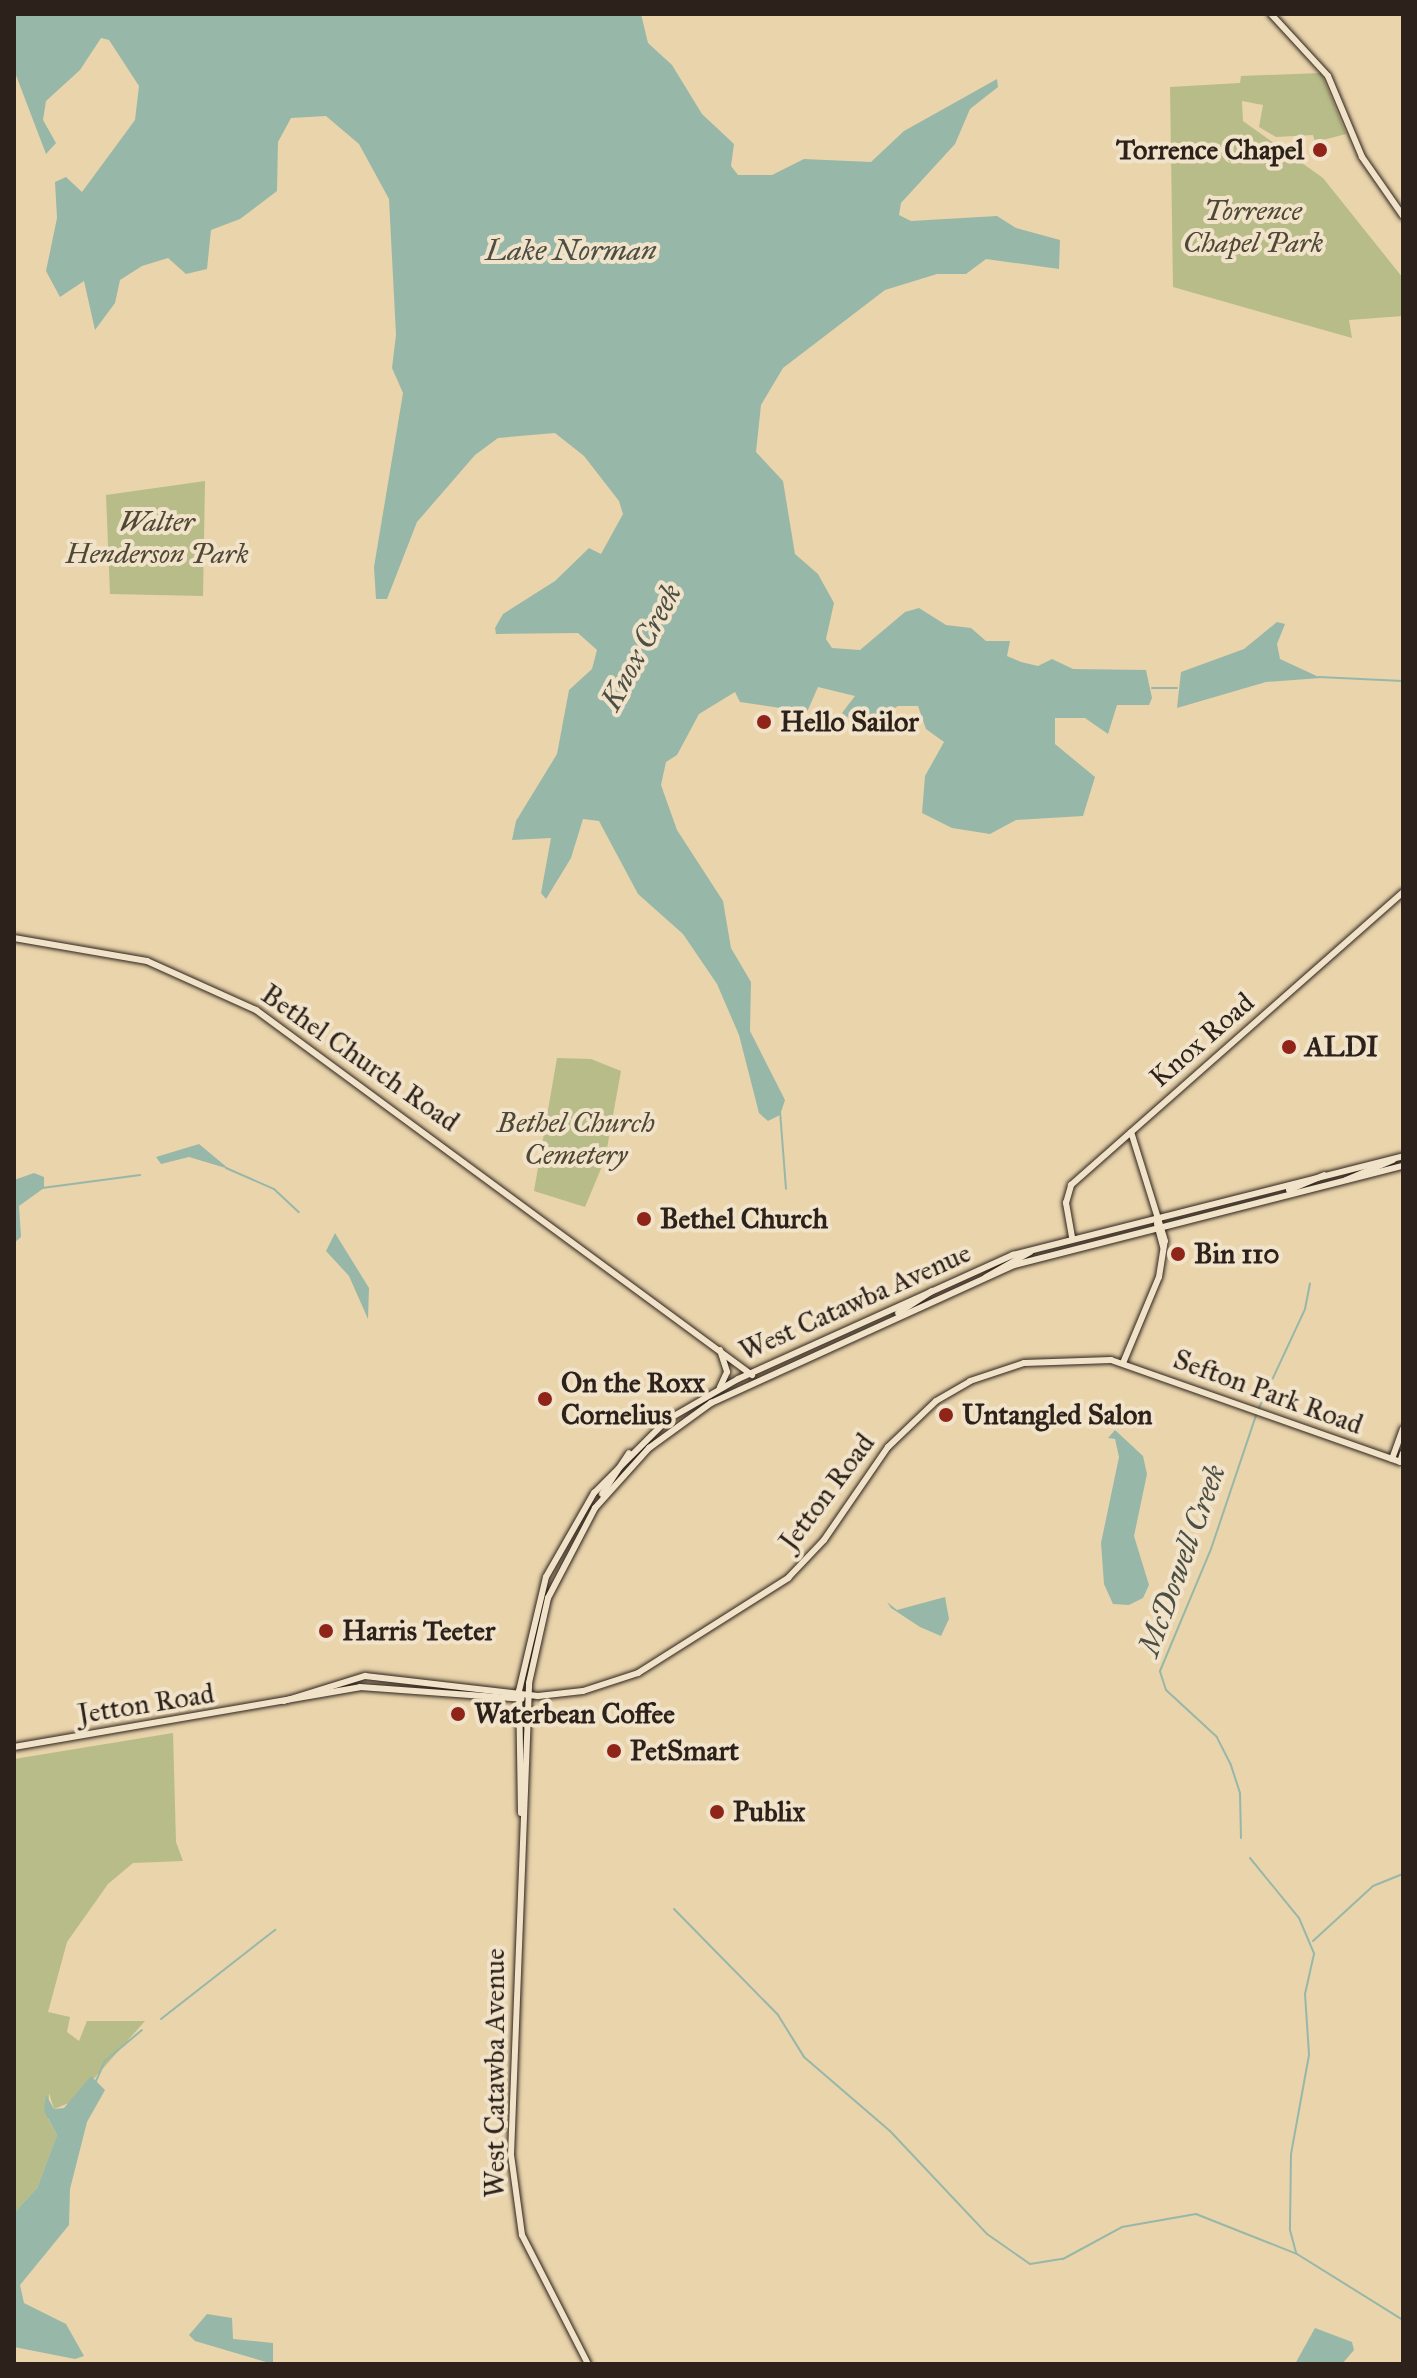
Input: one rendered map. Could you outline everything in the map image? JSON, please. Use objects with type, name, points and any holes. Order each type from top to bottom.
[{"type":"street","points":[[1271,14],[1328,76],[1362,157],[1403,216]]},
{"type":"street","name":"Knox Road","points":[[1072,1237],[1068,1190],[1403,892]]},
{"type":"street","name":"Bethel Church Road","points":[[14,938],[147,961],[256,1010],[718,1346],[751,1373],[755,1382]]},
{"type":"street","points":[[1123,1363],[1159,1277],[1163,1247],[1159,1216],[1131,1132]]},
{"type":"street","points":[[1346,1180],[1400,1157]]},
{"type":"street","name":"West Catawba Avenue","points":[[521,1813],[518,1701],[529,1631],[553,1560],[583,1508],[629,1453],[719,1388],[1036,1247],[1400,1157]]},
{"type":"street","name":"West Catawba Avenue","points":[[588,2364],[522,2235],[513,2189],[521,1813],[528,1696],[548,1598],[595,1508],[664,1435],[755,1382],[986,1277],[1061,1250],[1403,1166]]},
{"type":"street","points":[[1267,1199],[1324,1175]]},
{"type":"street","points":[[986,1277],[1036,1247]]},
{"type":"street","points":[[882,1324],[932,1291]]},
{"type":"street","points":[[718,1346],[727,1372],[719,1388]]},
{"type":"street","name":"Jetton Road","points":[[14,1747],[373,1686],[518,1701],[528,1696],[569,1694],[638,1673],[768,1593],[817,1549],[905,1426],[962,1385],[1051,1359],[1123,1363]]},
{"type":"street","name":"Sefton Park Road","points":[[1123,1363],[1396,1460]]},
{"type":"street","points":[[1396,1460],[1403,1429]]},
{"type":"street","points":[[595,1508],[629,1453]]},
{"type":"street","points":[[1396,1460],[1403,1453]]},
{"type":"street","name":"Jetton Road","points":[[284,1701],[365,1676],[519,1691],[528,1696]]},
{"type":"green space","name":"Torrence Chapel Park","points":[[1321,73],[1346,134],[1315,142],[1313,135],[1276,137],[1259,127],[1263,105],[1242,101],[1243,121],[1323,178],[1403,278],[1403,316],[1349,320],[1352,338],[1173,287],[1170,87],[1240,83],[1241,76]]},
{"type":"green space","name":"Walter Henderson Park","points":[[205,481],[203,596],[110,594],[106,495]]},
{"type":"green space","name":"Bethel Church Cemetery","points":[[557,1058],[591,1059],[621,1071],[605,1159],[585,1207],[534,1191]]},
{"type":"green space","points":[[173,1733],[176,1842],[183,1861],[133,1863],[108,1884],[67,1942],[48,2012],[70,2017],[67,2032],[79,2041],[87,2021],[145,2021],[74,2101],[54,2109],[49,2093],[48,2119],[57,2135],[37,2188],[14,2213],[14,1759]]},
{"type":"water","name":"Lake Norman","points":[[14,14],[641,14],[648,43],[672,65],[702,114],[734,144],[731,166],[738,175],[772,175],[804,159],[871,162],[904,131],[997,79],[998,87],[970,109],[955,144],[901,203],[899,215],[911,221],[997,216],[1016,228],[1060,240],[1059,269],[986,259],[966,274],[937,274],[885,290],[783,368],[761,405],[756,452],[783,481],[795,554],[818,574],[834,603],[826,639],[832,648],[860,650],[905,612],[919,608],[946,625],[971,628],[986,641],[1010,641],[1007,656],[1021,662],[1038,666],[1052,659],[1073,669],[1146,670],[1152,698],[1149,705],[1117,705],[1108,734],[1085,718],[1055,718],[1055,744],[1095,777],[1083,816],[1016,820],[990,834],[952,828],[922,813],[925,776],[944,742],[926,729],[918,706],[898,706],[874,722],[854,722],[842,713],[855,696],[818,687],[807,712],[740,702],[735,692],[699,714],[677,755],[666,762],[661,785],[677,830],[723,901],[731,948],[751,982],[750,1031],[785,1100],[780,1115],[768,1121],[759,1113],[739,1035],[717,984],[683,934],[638,894],[599,821],[583,819],[571,858],[546,899],[541,893],[551,838],[512,840],[516,821],[557,754],[569,690],[592,669],[597,650],[578,633],[496,634],[495,628],[503,614],[555,581],[589,548],[601,554],[623,514],[619,501],[584,456],[555,433],[498,438],[475,455],[417,522],[387,599],[376,599],[374,567],[403,393],[392,368],[396,335],[389,199],[359,144],[326,116],[291,118],[278,142],[277,191],[240,219],[211,230],[207,269],[186,274],[168,258],[142,266],[120,280],[115,303],[95,330],[84,281],[60,297],[46,271],[57,218],[55,182],[66,177],[82,192],[135,120],[139,86],[109,40],[101,38],[80,70],[46,101],[43,120],[56,143],[46,154],[14,70]]},
{"type":"water","points":[[1277,622],[1285,624],[1277,644],[1280,659],[1321,678],[1266,682],[1177,708],[1181,672],[1244,649]]},
{"type":"water","points":[[199,1144],[229,1169],[189,1157],[161,1164],[156,1157]]},
{"type":"water","points":[[34,1173],[44,1177],[44,1188],[19,1206],[21,1237],[14,1243],[14,1180]]},
{"type":"water","points":[[335,1233],[369,1288],[368,1319],[349,1276],[326,1251]]},
{"type":"water","points":[[1115,1430],[1143,1456],[1147,1474],[1134,1536],[1149,1585],[1143,1598],[1129,1605],[1113,1604],[1104,1584],[1101,1543],[1119,1457],[1115,1439],[1108,1438]]},
{"type":"water","points":[[945,1597],[949,1619],[941,1636],[920,1627],[891,1608],[887,1602],[897,1610]]},
{"type":"water","points":[[91,2076],[105,2090],[87,2122],[70,2189],[69,2225],[20,2285],[24,2303],[66,2324],[84,2356],[75,2359],[14,2347],[14,2213],[37,2188],[57,2135],[44,2111],[46,2095],[54,2109],[64,2108]]},
{"type":"water","points":[[207,2314],[232,2318],[233,2339],[273,2343],[273,2364],[195,2341],[189,2335]]},
{"type":"water","points":[[1315,2328],[1352,2342],[1354,2350],[1342,2364],[1295,2364]]},
{"type":"waterway","points":[[1319,677],[1403,681]]},
{"type":"waterway","points":[[1152,688],[1177,688]]},
{"type":"waterway","name":"Knox Creek","points":[[780,1111],[786,1189]]},
{"type":"waterway","points":[[226,1168],[274,1189],[299,1212]]},
{"type":"waterway","points":[[42,1188],[140,1175]]},
{"type":"waterway","name":"McDowell Creek","points":[[1258,1410],[1305,1309],[1310,1283]]},
{"type":"waterway","name":"McDowell Creek","points":[[1241,1838],[1240,1793],[1231,1765],[1217,1737],[1166,1690],[1160,1671],[1211,1549],[1256,1415]]},
{"type":"waterway","name":"McDowell Creek","points":[[1250,1858],[1299,1918],[1314,1954],[1305,1994],[1309,2055],[1291,2154],[1290,2230],[1296,2253]]},
{"type":"waterway","points":[[1313,1941],[1373,1886],[1403,1874]]},
{"type":"waterway","points":[[674,1909],[778,2015],[804,2057],[890,2131],[987,2234],[1030,2264],[1063,2259],[1122,2227],[1196,2214],[1297,2254],[1403,2320]]},
{"type":"waterway","points":[[161,2019],[275,1930]]},
{"type":"waterway","points":[[96,2081],[105,2061],[142,2030]]},
{"type":"place","name":"Torrence Chapel","points":[[1320,150]]},
{"type":"place","name":"Hello Sailor","points":[[764,722]]},
{"type":"place","name":"ALDI","points":[[1289,1047]]},
{"type":"place","name":"Bethel Church","points":[[644,1219]]},
{"type":"place","name":"Bin 110","points":[[1178,1254]]},
{"type":"place","name":"On the Roxx Cornelius","points":[[545,1399]]},
{"type":"place","name":"Untangled Salon","points":[[946,1415]]},
{"type":"place","name":"Harris Teeter","points":[[326,1631]]},
{"type":"place","name":"Waterbean Coffee","points":[[458,1714]]},
{"type":"place","name":"PetSmart","points":[[614,1751]]},
{"type":"place","name":"Publix","points":[[717,1812]]}]
